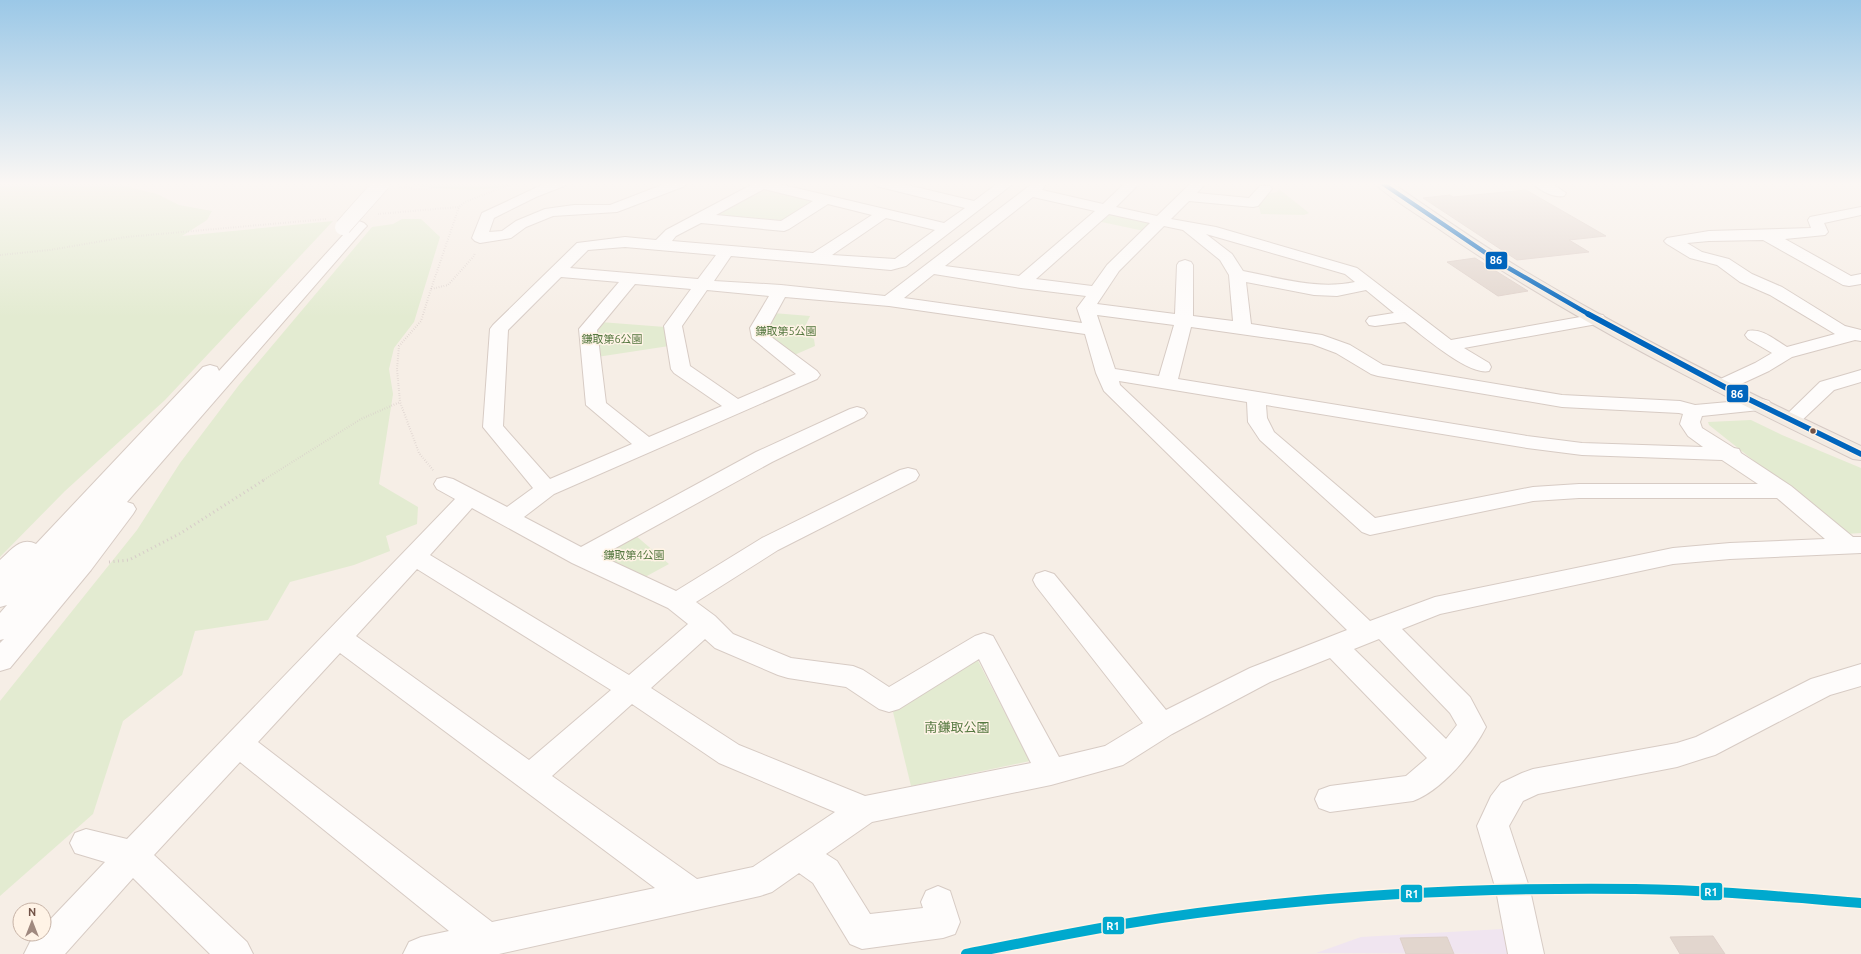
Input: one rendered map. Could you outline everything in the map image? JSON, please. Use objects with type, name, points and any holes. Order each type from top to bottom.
[{"type":"main road","points":[[1446,228],[1524,277],[1597,319],[1721,386],[1861,454]]},
{"type":"street","points":[[0,630],[129,471],[346,228]]},
{"type":"street","points":[[483,228],[480,238],[506,235],[516,228]]},
{"type":"street","points":[[660,245],[671,232],[680,228]]},
{"type":"street","points":[[818,257],[862,228]]},
{"type":"street","points":[[546,489],[492,427],[499,330],[559,272],[583,246],[625,242],[818,257],[891,265],[900,263],[946,228]]},
{"type":"street","points":[[889,300],[985,228]]},
{"type":"street","points":[[1021,283],[1085,228]]},
{"type":"street","points":[[1153,228],[1113,268],[1091,300],[1092,330],[1111,387],[1375,630],[1460,705],[1472,727],[1448,759],[1413,788],[1330,799]]},
{"type":"street","points":[[1187,228],[1226,257],[1237,274],[1242,328]]},
{"type":"street","points":[[1195,228],[1211,230],[1351,271],[1448,346],[1482,367]]},
{"type":"street","points":[[1818,228],[1820,232],[1801,234],[1696,235],[1672,240],[1696,255],[1723,262],[1738,273],[1776,291],[1828,324],[1859,336]]},
{"type":"street","points":[[1764,234],[1859,285]]},
{"type":"street","points":[[727,251],[673,326],[681,369],[736,406]]},
{"type":"street","points":[[1167,382],[1184,320],[1185,265]]},
{"type":"street","points":[[931,269],[1021,283],[1184,320],[1316,339],[1342,349],[1378,370],[1562,401],[1680,407],[1695,411],[1762,405]]},
{"type":"street","points":[[1738,273],[1766,271]]},
{"type":"street","points":[[559,272],[704,283],[889,300],[1092,330]]},
{"type":"street","points":[[1237,274],[1314,290],[1337,291],[1368,285]]},
{"type":"street","points":[[631,278],[588,330],[596,405],[647,445]]},
{"type":"street","points":[[509,517],[546,489],[810,375],[761,338],[759,328],[781,290]]},
{"type":"street","points":[[1375,321],[1408,316]]},
{"type":"street","points":[[1448,346],[1512,333],[1597,319]]},
{"type":"street","points":[[1754,335],[1785,353]]},
{"type":"street","points":[[1721,386],[1762,367],[1785,353],[1859,336]]},
{"type":"street","points":[[1106,373],[1257,396],[1527,442],[1582,449],[1731,454]]},
{"type":"street","points":[[1791,420],[1827,386],[1861,376]]},
{"type":"street","points":[[1257,396],[1255,414],[1261,428],[1267,436],[1370,527],[1534,494],[1579,491],[1782,490]]},
{"type":"street","points":[[1695,411],[1689,420],[1689,425],[1695,432],[1731,454],[1782,490],[1855,545]]},
{"type":"street","points":[[581,557],[764,457],[857,413]]},
{"type":"street","points":[[0,661],[82,564],[124,510],[129,471]]},
{"type":"street","points":[[0,574],[77,502],[129,471]]},
{"type":"street","points":[[0,598],[129,471]]},
{"type":"street","points":[[677,602],[770,544],[908,475]]},
{"type":"street","points":[[445,484],[581,557],[677,602],[706,623],[724,641],[788,668],[853,677],[889,701],[984,643],[1051,772]]},
{"type":"street","points":[[42,954],[132,855],[239,744],[470,497]]},
{"type":"street","points":[[421,954],[760,881],[864,810],[1051,772],[1113,756],[1162,726],[1260,675],[1436,606],[1673,556],[1730,551],[1855,545]]},
{"type":"street","points":[[415,557],[632,690],[729,754],[864,810]]},
{"type":"street","points":[[1045,580],[1162,726]]},
{"type":"street","points":[[531,778],[706,623]]},
{"type":"street","points":[[339,638],[693,896]]},
{"type":"street","points":[[1335,646],[1448,759]]},
{"type":"street","points":[[1526,954],[1513,890],[1493,826],[1502,806],[1512,792],[1533,782],[1677,755],[1705,746],[1821,687],[1861,675]]},
{"type":"street","points":[[239,744],[488,940]]},
{"type":"street","points":[[86,843],[132,855],[235,954]]},
{"type":"street","points":[[798,854],[824,872],[862,932],[943,922],[938,902]]},
{"type":"path","points":[[0,255],[140,236],[268,228]]},
{"type":"path","points":[[445,484],[419,453],[400,402],[397,369],[399,346],[421,321],[452,228]]},
{"type":"path","points":[[431,289],[448,285],[474,256],[480,238]]},
{"type":"path","points":[[82,564],[129,560],[144,553],[181,533],[361,419],[400,402]]},
{"type":"shaded area","points":[[1502,929],[1512,954],[1316,953],[1361,937]]},
{"type":"green space","points":[[0,228],[195,228],[182,236],[267,228],[327,228],[165,400],[65,491],[0,557]]},
{"type":"green space","points":[[372,228],[430,228],[440,237],[414,322],[394,348],[389,369],[393,394],[379,484],[418,507],[417,524],[386,536],[390,551],[354,565],[290,582],[268,620],[195,631],[182,675],[123,721],[93,814],[0,896],[0,701],[137,530],[180,463],[239,385]]},
{"type":"green space","points":[[1128,228],[1147,228],[1144,231]]},
{"type":"green space","name":"鎌取第5公園","points":[[773,313],[810,316],[803,331],[804,334],[814,339],[815,346],[792,356],[764,334]]},
{"type":"green space","name":"鎌取第6公園","points":[[600,322],[665,327],[669,346],[597,357],[595,329]]},
{"type":"green space","points":[[1751,420],[1782,435],[1861,468],[1861,533],[1846,534],[1709,425],[1708,422]]},
{"type":"green space","name":"鎌取第4公園","points":[[635,535],[669,564],[645,577],[606,558],[609,549]]},
{"type":"green space","name":"南鎌取公園","points":[[976,657],[1030,761],[911,786],[893,712]]},
{"type":"building","points":[[1468,228],[1591,228],[1606,236],[1569,240],[1589,252],[1517,260]]},
{"type":"building","points":[[1475,258],[1528,291],[1498,296],[1447,262]]},
{"type":"building","points":[[1713,936],[1725,954],[1680,954],[1670,937]]},
{"type":"building","points":[[1447,937],[1454,954],[1406,954],[1400,938]]},
{"type":"transit line","name":"86","points":[[1447,228],[1523,277],[1690,370],[1861,454]]},
{"type":"transit line","name":"R1","points":[[966,954],[1048,937],[1215,911],[1383,895],[1467,891],[1635,889],[1720,892],[1861,903]]}]
